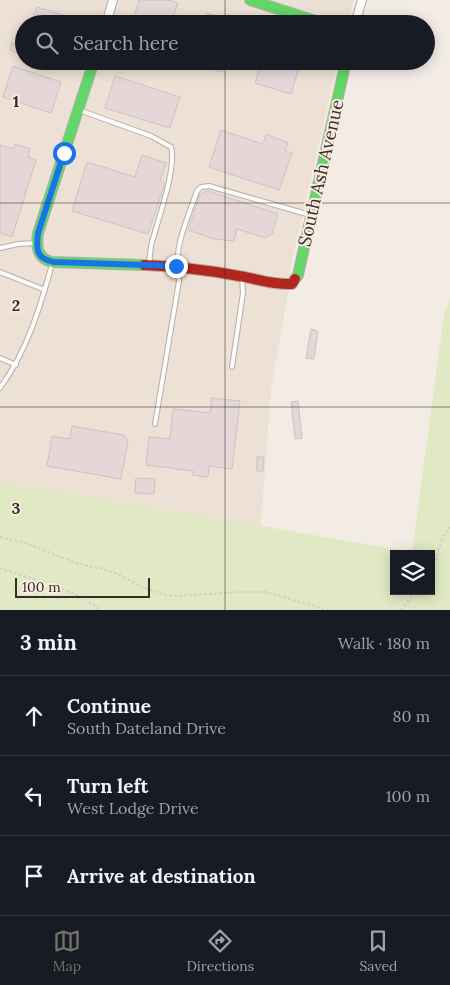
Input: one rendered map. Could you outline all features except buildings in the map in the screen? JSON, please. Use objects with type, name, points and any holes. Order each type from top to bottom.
[{"type":"street","points":[[109,15],[114,0]]},
{"type":"street","points":[[250,0],[297,15]]},
{"type":"street","points":[[358,15],[362,0]]},
{"type":"street","points":[[91,70],[38,233],[37,248],[46,260],[52,262],[176,266],[242,276]]},
{"type":"street","name":"South Ash Avenue","points":[[242,276],[278,285],[292,284],[298,275],[344,70]]},
{"type":"lane","points":[[79,110],[151,136],[171,147],[170,172],[152,244],[149,265]]},
{"type":"lane","points":[[155,424],[179,281],[176,266],[178,245],[196,191],[209,186],[312,215]]},
{"type":"lane","points":[[0,248],[18,244],[37,248]]},
{"type":"lane","points":[[0,388],[16,365],[30,335],[52,262]]},
{"type":"lane","points":[[0,272],[45,290]]},
{"type":"lane","points":[[232,367],[243,293],[242,276]]},
{"type":"lane","points":[[0,358],[16,365]]},
{"type":"path","points":[[435,562],[443,536],[450,528]]},
{"type":"path","points":[[0,537],[26,543],[76,563],[103,568],[140,586],[165,595],[266,592],[328,610]]},
{"type":"path","points":[[0,568],[68,592],[92,603],[100,610]]},
{"type":"path","points":[[401,610],[413,595]]},
{"type":"shaded area","points":[[0,0],[354,0],[350,15],[15,15],[15,70],[336,70],[290,271],[288,293],[271,389],[261,526],[0,481]]},
{"type":"green space","points":[[450,299],[450,610],[0,610],[0,481],[400,550],[390,550],[390,595],[435,595],[435,550],[412,550],[444,315]]},
{"type":"traffic: fast","points":[[250,0],[297,15]]},
{"type":"traffic: fast","points":[[91,70],[38,233],[37,243],[40,255],[52,262],[144,265]]},
{"type":"traffic: fast","points":[[295,279],[298,275],[344,70]]},
{"type":"traffic: jam","points":[[144,265],[203,270],[278,284],[292,284],[295,279]]},
{"type":"route","points":[[64,153],[38,233],[36,243],[38,253],[46,260],[54,262],[176,266]]}]
